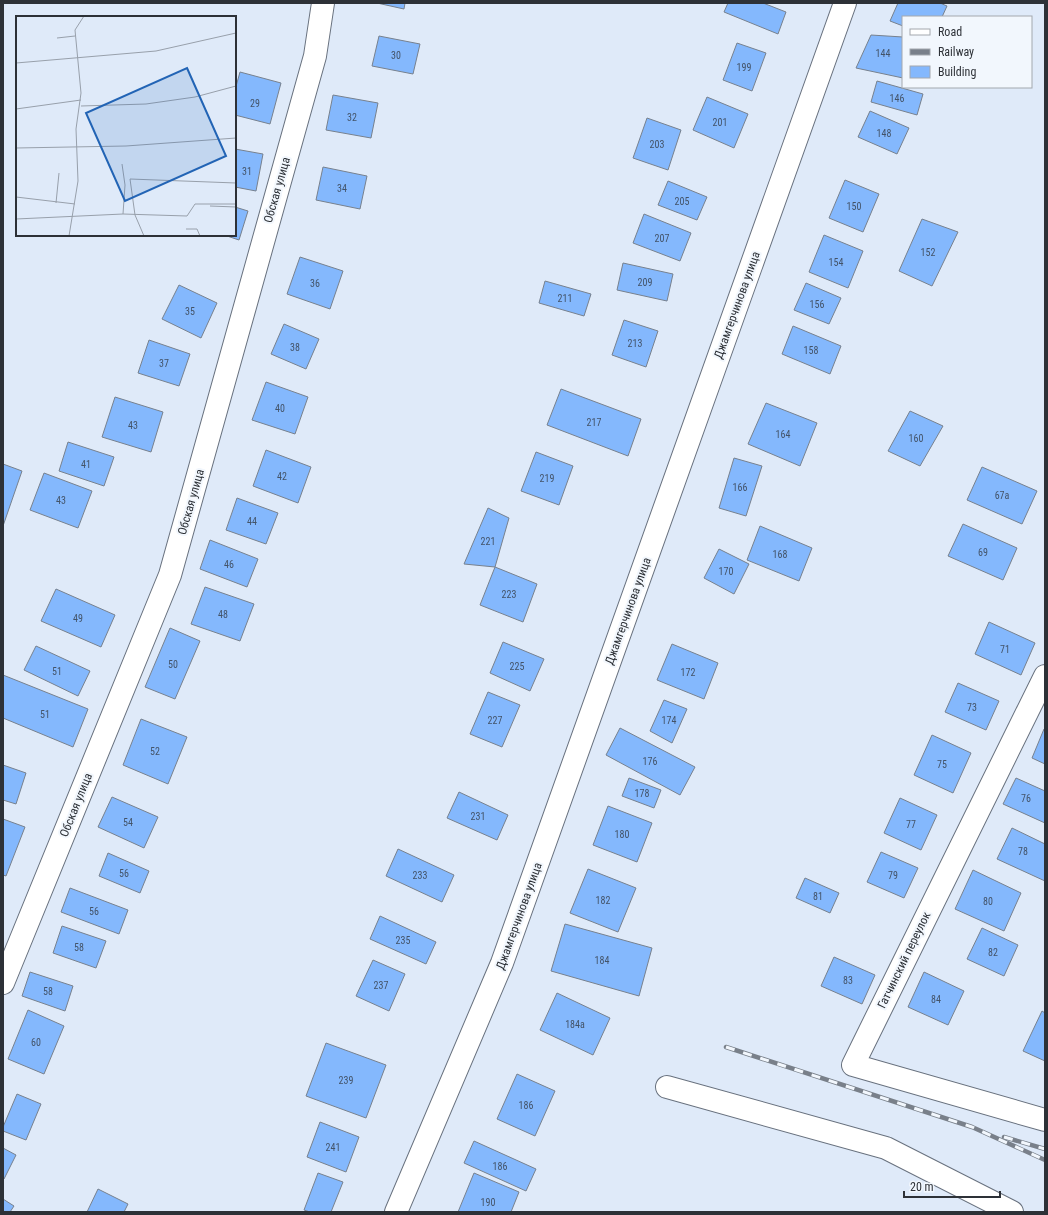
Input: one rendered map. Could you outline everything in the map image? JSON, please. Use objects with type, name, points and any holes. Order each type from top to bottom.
[{"type":"street","name":"Обская улица","points":[[3,983],[170,575],[315,56],[324,3]]},
{"type":"street","name":"Джамгерчинова улица","points":[[396,1212],[502,963],[845,3]]},
{"type":"street","name":"Гатчинский переулок","points":[[1045,676],[853,1065],[1045,1120]]},
{"type":"street","points":[[667,1087],[886,1148],[1012,1212]]},
{"type":"building","points":[[377,3],[405,3],[404,9]]},
{"type":"building","points":[[728,3],[763,3],[786,12],[778,34],[724,12]]},
{"type":"building","points":[[898,3],[940,3],[947,6],[942,16],[902,16],[902,26],[890,21]]},
{"type":"building","points":[[871,35],[902,37],[902,78],[856,68]]},
{"type":"building","points":[[379,36],[420,44],[413,74],[372,66]]},
{"type":"building","points":[[737,43],[766,53],[752,91],[723,80]]},
{"type":"building","points":[[240,72],[281,83],[270,124],[236,115],[236,86]]},
{"type":"building","points":[[877,81],[923,94],[917,115],[871,102]]},
{"type":"building","points":[[333,95],[378,103],[371,138],[326,130]]},
{"type":"building","points":[[707,97],[748,114],[734,148],[693,130]]},
{"type":"building","points":[[870,111],[909,128],[897,154],[858,137]]},
{"type":"building","points":[[647,118],[681,130],[668,170],[633,158]]},
{"type":"building","points":[[236,149],[263,154],[256,191],[236,187]]},
{"type":"building","points":[[323,167],[367,176],[360,209],[316,200]]},
{"type":"building","points":[[845,180],[879,194],[863,232],[829,218]]},
{"type":"building","points":[[668,181],[707,197],[697,220],[658,205]]},
{"type":"building","points":[[236,207],[248,211],[239,240],[227,236],[236,236]]},
{"type":"building","points":[[644,214],[691,233],[680,261],[633,243]]},
{"type":"building","points":[[922,219],[958,232],[932,286],[899,271]]},
{"type":"building","points":[[824,235],[863,251],[848,288],[809,272]]},
{"type":"building","points":[[300,257],[343,271],[330,309],[287,294]]},
{"type":"building","points":[[623,263],[673,274],[667,301],[617,290]]},
{"type":"building","points":[[545,281],[591,294],[584,316],[539,303]]},
{"type":"building","points":[[806,283],[841,298],[829,324],[794,310]]},
{"type":"building","points":[[179,285],[217,303],[201,338],[162,319]]},
{"type":"building","points":[[624,320],[658,331],[646,367],[612,355]]},
{"type":"building","points":[[284,324],[319,339],[306,369],[271,354]]},
{"type":"building","points":[[793,326],[841,346],[830,374],[782,354]]},
{"type":"building","points":[[149,340],[190,354],[179,386],[138,373]]},
{"type":"building","points":[[266,382],[308,397],[295,434],[252,420]]},
{"type":"building","points":[[561,389],[641,419],[628,456],[547,425]]},
{"type":"building","points":[[115,397],[163,412],[151,452],[102,437]]},
{"type":"building","points":[[766,403],[817,423],[800,466],[748,444]]},
{"type":"building","points":[[910,411],[943,426],[920,466],[888,451]]},
{"type":"building","points":[[68,442],[114,457],[104,486],[59,471]]},
{"type":"building","points":[[266,450],[311,467],[298,503],[253,486]]},
{"type":"building","points":[[536,452],[573,466],[559,505],[521,491]]},
{"type":"building","points":[[734,458],[762,466],[746,516],[719,508]]},
{"type":"building","points":[[3,464],[22,471],[3,526]]},
{"type":"building","points":[[982,467],[1037,491],[1022,524],[967,500]]},
{"type":"building","points":[[44,473],[92,491],[78,528],[30,510]]},
{"type":"building","points":[[237,498],[278,513],[266,544],[226,530]]},
{"type":"building","points":[[488,508],[509,518],[495,567],[464,564]]},
{"type":"building","points":[[963,524],[1017,548],[1003,580],[948,556]]},
{"type":"building","points":[[760,526],[812,548],[799,581],[747,560]]},
{"type":"building","points":[[210,540],[258,559],[247,587],[200,569]]},
{"type":"building","points":[[719,549],[749,564],[734,594],[704,578]]},
{"type":"building","points":[[495,567],[537,584],[523,622],[480,605]]},
{"type":"building","points":[[205,587],[254,604],[240,641],[191,624]]},
{"type":"building","points":[[56,589],[115,615],[101,647],[41,621]]},
{"type":"building","points":[[989,622],[1035,643],[1021,675],[975,654]]},
{"type":"building","points":[[170,628],[200,641],[175,699],[145,687]]},
{"type":"building","points":[[503,642],[544,659],[530,691],[490,673]]},
{"type":"building","points":[[672,644],[718,663],[704,699],[657,680]]},
{"type":"building","points":[[36,646],[90,671],[78,696],[24,670]]},
{"type":"building","points":[[3,675],[88,709],[73,747],[3,718]]},
{"type":"building","points":[[958,683],[999,701],[986,730],[945,712]]},
{"type":"building","points":[[488,692],[520,705],[502,747],[470,734]]},
{"type":"building","points":[[664,700],[687,709],[672,743],[650,731]]},
{"type":"building","points":[[141,719],[187,737],[168,784],[123,765]]},
{"type":"building","points":[[620,728],[695,767],[680,795],[606,755]]},
{"type":"building","points":[[1045,729],[1045,764],[1032,758]]},
{"type":"building","points":[[932,735],[971,753],[953,793],[914,775]]},
{"type":"building","points":[[3,765],[26,773],[16,804],[3,800]]},
{"type":"building","points":[[629,778],[661,790],[654,808],[622,796]]},
{"type":"building","points":[[1016,778],[1045,791],[1045,823],[1003,804]]},
{"type":"building","points":[[459,792],[508,815],[497,840],[447,818]]},
{"type":"building","points":[[112,797],[158,817],[144,848],[98,827]]},
{"type":"building","points":[[900,798],[937,815],[921,850],[884,833]]},
{"type":"building","points":[[608,806],[652,823],[637,862],[593,845]]},
{"type":"building","points":[[3,819],[25,827],[6,876],[3,875]]},
{"type":"building","points":[[1012,828],[1045,844],[1045,881],[997,859]]},
{"type":"building","points":[[398,849],[454,875],[442,902],[386,876]]},
{"type":"building","points":[[881,852],[918,868],[904,898],[867,882]]},
{"type":"building","points":[[108,853],[149,871],[140,893],[99,876]]},
{"type":"building","points":[[588,869],[636,888],[618,932],[570,913]]},
{"type":"building","points":[[973,870],[1021,893],[1004,931],[955,909]]},
{"type":"building","points":[[805,878],[839,893],[830,913],[796,898]]},
{"type":"building","points":[[70,888],[128,910],[119,934],[61,912]]},
{"type":"building","points":[[380,916],[436,942],[426,964],[370,939]]},
{"type":"building","points":[[565,924],[652,948],[639,996],[551,971]]},
{"type":"building","points":[[62,926],[106,941],[96,968],[53,953]]},
{"type":"building","points":[[982,928],[1018,945],[1004,976],[967,959]]},
{"type":"building","points":[[834,957],[875,975],[862,1004],[821,986]]},
{"type":"building","points":[[373,960],[405,974],[389,1011],[356,996]]},
{"type":"building","points":[[30,972],[73,986],[65,1011],[22,996]]},
{"type":"building","points":[[924,972],[964,991],[948,1025],[908,1007]]},
{"type":"building","points":[[557,993],[610,1018],[593,1055],[540,1030]]},
{"type":"building","points":[[28,1010],[64,1026],[44,1074],[8,1059]]},
{"type":"building","points":[[1042,1011],[1045,1013],[1045,1061],[1023,1051]]},
{"type":"building","points":[[326,1043],[386,1065],[366,1118],[306,1096]]},
{"type":"building","points":[[517,1074],[555,1091],[535,1136],[497,1119]]},
{"type":"building","points":[[17,1094],[41,1104],[26,1140],[3,1131],[3,1127]]},
{"type":"building","points":[[320,1122],[359,1137],[346,1172],[307,1157]]},
{"type":"building","points":[[474,1141],[536,1169],[526,1191],[464,1163]]},
{"type":"building","points":[[3,1148],[16,1155],[4,1179],[3,1179]]},
{"type":"building","points":[[318,1173],[343,1182],[331,1212],[310,1212],[304,1210]]},
{"type":"building","points":[[474,1173],[519,1192],[511,1212],[458,1212]]},
{"type":"building","points":[[98,1189],[128,1204],[124,1212],[87,1212]]},
{"type":"building","points":[[3,1199],[14,1206],[10,1212],[3,1212]]},
{"type":"railway","points":[[726,1047],[972,1127],[1045,1160]]},
{"type":"railway","points":[[1004,1137],[1045,1149]]}]
